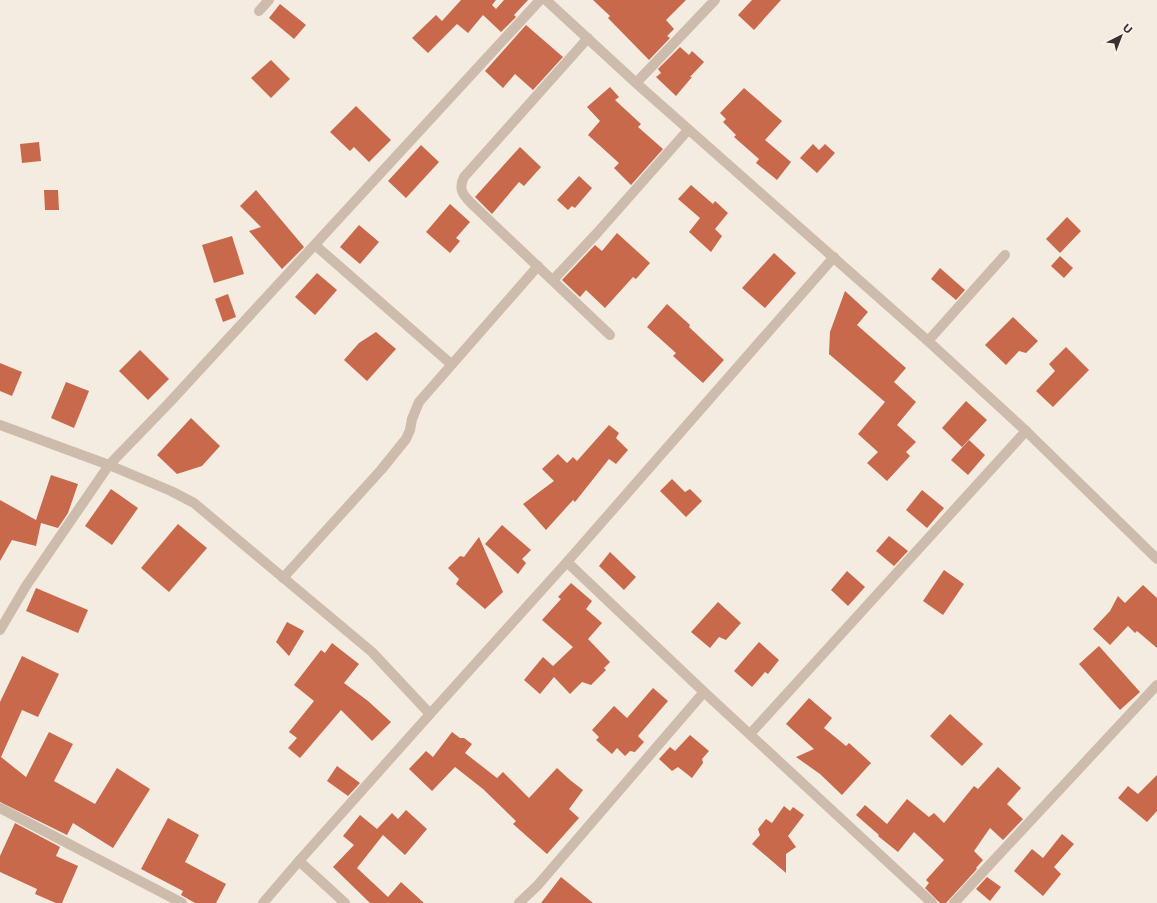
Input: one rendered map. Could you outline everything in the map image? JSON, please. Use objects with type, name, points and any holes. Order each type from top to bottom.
[{"type":"street","points":[[259,11],[270,0]]},
{"type":"street","points":[[0,630],[26,586],[109,465],[169,403],[540,0]]},
{"type":"street","points":[[546,0],[688,130],[928,341],[1026,431],[1157,559]]},
{"type":"street","points":[[636,83],[715,0]]},
{"type":"street","points":[[588,38],[464,178],[460,189],[463,196],[610,335]]},
{"type":"street","points":[[553,280],[604,227],[688,130]]},
{"type":"street","points":[[315,245],[452,364]]},
{"type":"street","points":[[928,341],[1005,255]]},
{"type":"street","points":[[263,903],[567,562],[834,257]]},
{"type":"street","points":[[283,578],[381,470],[406,440],[419,402],[538,266]]},
{"type":"street","points":[[0,425],[109,465],[172,491],[194,504],[372,652],[430,714]]},
{"type":"street","points":[[750,734],[1026,431]]},
{"type":"street","points":[[567,562],[704,692],[932,903]]},
{"type":"street","points":[[954,903],[1157,685]]},
{"type":"street","points":[[518,903],[537,886],[704,692]]},
{"type":"street","points":[[0,808],[182,903]]},
{"type":"street","points":[[299,861],[345,903]]},
{"type":"building","points":[[461,0],[496,0],[492,5],[496,9],[504,0],[528,0],[514,15],[516,17],[501,32],[483,15],[468,33],[457,24],[428,53],[412,38],[436,15],[442,21]]},
{"type":"building","points":[[593,0],[686,0],[666,20],[674,29],[667,36],[670,38],[649,60],[608,18],[610,16]]},
{"type":"building","points":[[752,0],[781,0],[754,30],[738,15]]},
{"type":"building","points":[[280,4],[306,25],[294,39],[269,18]]},
{"type":"building","points":[[526,25],[563,57],[533,90],[515,74],[503,88],[485,71]]},
{"type":"building","points":[[680,47],[689,55],[692,51],[704,62],[690,77],[692,77],[676,96],[656,77],[661,73],[658,69]]},
{"type":"building","points":[[271,60],[290,79],[271,98],[251,78]]},
{"type":"building","points":[[610,87],[619,97],[615,100],[641,124],[638,127],[663,149],[631,185],[614,168],[619,163],[588,135],[600,121],[587,107]]},
{"type":"building","points":[[744,88],[782,121],[765,140],[791,162],[777,180],[756,163],[759,159],[734,137],[736,135],[723,122],[726,119],[720,113]]},
{"type":"building","points":[[356,106],[391,140],[369,162],[354,147],[350,151],[330,132]]},
{"type":"building","points":[[39,142],[41,161],[22,163],[20,144]]},
{"type":"building","points":[[813,144],[819,150],[825,144],[835,153],[817,173],[800,158]]},
{"type":"building","points":[[421,145],[439,162],[406,198],[388,181]]},
{"type":"building","points":[[520,147],[541,167],[524,186],[519,182],[492,214],[475,197]]},
{"type":"building","points":[[579,176],[592,188],[575,208],[572,206],[568,210],[557,200]]},
{"type":"building","points":[[691,185],[713,204],[715,201],[728,213],[715,229],[722,236],[711,252],[689,232],[700,218],[678,199]]},
{"type":"building","points":[[44,190],[58,190],[59,210],[45,210]]},
{"type":"building","points":[[256,190],[304,247],[282,269],[249,231],[261,227],[240,206]]},
{"type":"building","points":[[450,204],[470,222],[456,238],[460,241],[450,253],[426,232]]},
{"type":"building","points":[[1067,217],[1081,231],[1060,253],[1046,239]]},
{"type":"building","points":[[359,225],[379,242],[360,264],[340,247]]},
{"type":"building","points":[[617,233],[650,263],[636,279],[633,277],[605,308],[586,290],[580,297],[562,280],[595,245],[602,251]]},
{"type":"building","points":[[232,236],[244,274],[214,283],[202,245]]},
{"type":"building","points":[[774,253],[796,273],[765,308],[742,288]]},
{"type":"building","points":[[1060,256],[1073,268],[1064,278],[1051,266]]},
{"type":"building","points":[[940,268],[965,290],[956,300],[931,279]]},
{"type":"building","points":[[317,273],[337,290],[315,315],[295,297]]},
{"type":"building","points":[[845,291],[868,312],[857,325],[906,368],[894,382],[916,402],[897,425],[916,442],[906,452],[910,456],[887,481],[867,463],[878,452],[858,434],[885,402],[829,354],[830,332]]},
{"type":"building","points":[[228,294],[236,317],[223,322],[215,299]]},
{"type":"building","points":[[667,304],[724,360],[703,383],[673,356],[676,353],[647,327]]},
{"type":"building","points":[[1013,317],[1038,341],[1026,353],[1019,351],[1006,365],[985,345]]},
{"type":"building","points":[[376,332],[396,349],[367,381],[344,360],[359,343]]},
{"type":"building","points":[[1066,347],[1089,370],[1053,407],[1036,391],[1055,371],[1049,364]]},
{"type":"building","points":[[140,350],[169,379],[148,400],[119,371]]},
{"type":"building","points":[[0,363],[22,372],[12,396],[0,391]]},
{"type":"building","points":[[66,382],[89,391],[74,428],[51,418]]},
{"type":"building","points":[[966,401],[987,420],[962,447],[942,428]]},
{"type":"building","points":[[191,418],[220,446],[202,466],[177,474],[157,455]]},
{"type":"building","points":[[609,425],[619,433],[616,438],[628,450],[616,464],[609,459],[575,502],[573,500],[546,530],[523,504],[554,481],[542,469],[558,454],[567,463],[573,457],[577,461]]},
{"type":"building","points":[[969,440],[985,455],[968,475],[951,460]]},
{"type":"building","points":[[51,475],[78,484],[68,513],[58,528],[41,523],[36,546],[12,540],[0,561],[0,500],[36,520]]},
{"type":"building","points":[[672,479],[685,492],[690,489],[702,501],[686,517],[660,491]]},
{"type":"building","points":[[111,489],[138,508],[112,545],[85,526]]},
{"type":"building","points":[[922,490],[944,508],[927,528],[906,510]]},
{"type":"building","points":[[178,524],[207,548],[169,592],[141,568]]},
{"type":"building","points":[[502,525],[531,550],[522,559],[526,563],[518,574],[485,544]]},
{"type":"building","points":[[889,536],[908,551],[894,566],[876,551]]},
{"type":"building","points":[[479,537],[503,592],[485,609],[456,584],[459,579],[448,568],[460,556],[464,557]]},
{"type":"building","points":[[610,552],[636,577],[624,590],[599,566]]},
{"type":"building","points":[[944,570],[964,584],[943,615],[923,601]]},
{"type":"building","points":[[847,571],[865,587],[848,606],[831,590]]},
{"type":"building","points":[[571,583],[592,601],[586,609],[602,623],[588,639],[610,662],[604,668],[606,670],[591,685],[582,682],[570,694],[554,677],[540,694],[524,680],[543,657],[553,666],[573,647],[542,620],[561,599],[558,597]]},
{"type":"building","points":[[1143,585],[1157,598],[1157,648],[1137,631],[1135,633],[1128,626],[1110,645],[1093,629],[1110,611],[1118,596],[1125,603]]},
{"type":"building","points":[[36,588],[88,610],[78,633],[26,611]]},
{"type":"building","points":[[718,602],[741,623],[726,640],[719,637],[710,648],[691,632]]},
{"type":"building","points":[[287,622],[304,631],[289,656],[276,642]]},
{"type":"building","points":[[759,642],[779,660],[768,674],[765,672],[752,687],[734,671]]},
{"type":"building","points":[[332,643],[359,664],[344,683],[368,701],[391,722],[372,741],[341,710],[300,758],[288,748],[297,738],[289,732],[314,701],[294,685],[321,650],[325,653]]},
{"type":"building","points":[[1099,646],[1140,692],[1120,710],[1079,664]]},
{"type":"building","points":[[22,656],[59,674],[38,717],[22,710],[1,757],[26,777],[49,732],[73,744],[54,781],[95,804],[117,768],[150,789],[113,848],[73,823],[67,835],[0,802],[0,702]]},
{"type":"building","points":[[653,688],[668,701],[638,736],[644,742],[635,752],[630,751],[625,756],[617,748],[612,754],[596,740],[599,737],[592,730],[614,706],[627,718]]},
{"type":"building","points":[[809,698],[832,718],[824,728],[846,746],[849,743],[871,763],[842,795],[820,774],[796,757],[814,749],[786,724]]},
{"type":"building","points":[[950,714],[983,744],[962,766],[930,736]]},
{"type":"building","points":[[452,732],[472,744],[465,753],[497,778],[503,772],[529,798],[557,768],[583,790],[569,809],[579,818],[547,854],[513,824],[516,821],[483,789],[455,767],[432,791],[409,769],[426,751],[433,757]]},
{"type":"building","points":[[690,735],[709,751],[702,759],[703,763],[692,778],[678,767],[672,771],[659,759],[670,747],[675,751]]},
{"type":"building","points":[[337,766],[360,783],[348,796],[327,781]]},
{"type":"building","points":[[998,767],[1021,788],[1007,804],[1023,819],[1003,840],[990,828],[974,851],[983,860],[976,868],[977,869],[946,903],[940,903],[925,888],[929,883],[926,880],[944,860],[914,832],[898,852],[878,836],[879,835],[856,815],[865,805],[887,824],[907,799],[929,817],[934,813],[944,823],[974,786],[978,789]]},
{"type":"building","points":[[1157,775],[1157,811],[1147,822],[1118,798],[1128,786],[1138,794]]},
{"type":"building","points":[[784,806],[790,811],[793,807],[804,815],[788,836],[796,847],[786,854],[786,873],[752,844],[760,835],[758,829],[766,819],[772,823]]},
{"type":"building","points":[[406,810],[427,829],[405,855],[383,835],[357,868],[388,897],[401,882],[424,903],[370,903],[333,867],[354,845],[343,836],[360,815],[377,829],[392,813],[398,819]]},
{"type":"building","points":[[168,818],[199,835],[185,862],[226,884],[216,903],[195,903],[181,895],[183,891],[141,869]]},
{"type":"building","points":[[15,823],[60,847],[56,856],[78,866],[62,903],[56,903],[35,894],[37,889],[0,872],[0,856]]},
{"type":"building","points":[[1062,834],[1074,844],[1054,867],[1061,874],[1043,896],[1014,871],[1032,849],[1043,858]]},
{"type":"building","points":[[561,877],[593,903],[541,903]]},
{"type":"building","points":[[987,877],[1001,887],[990,901],[976,889]]}]
